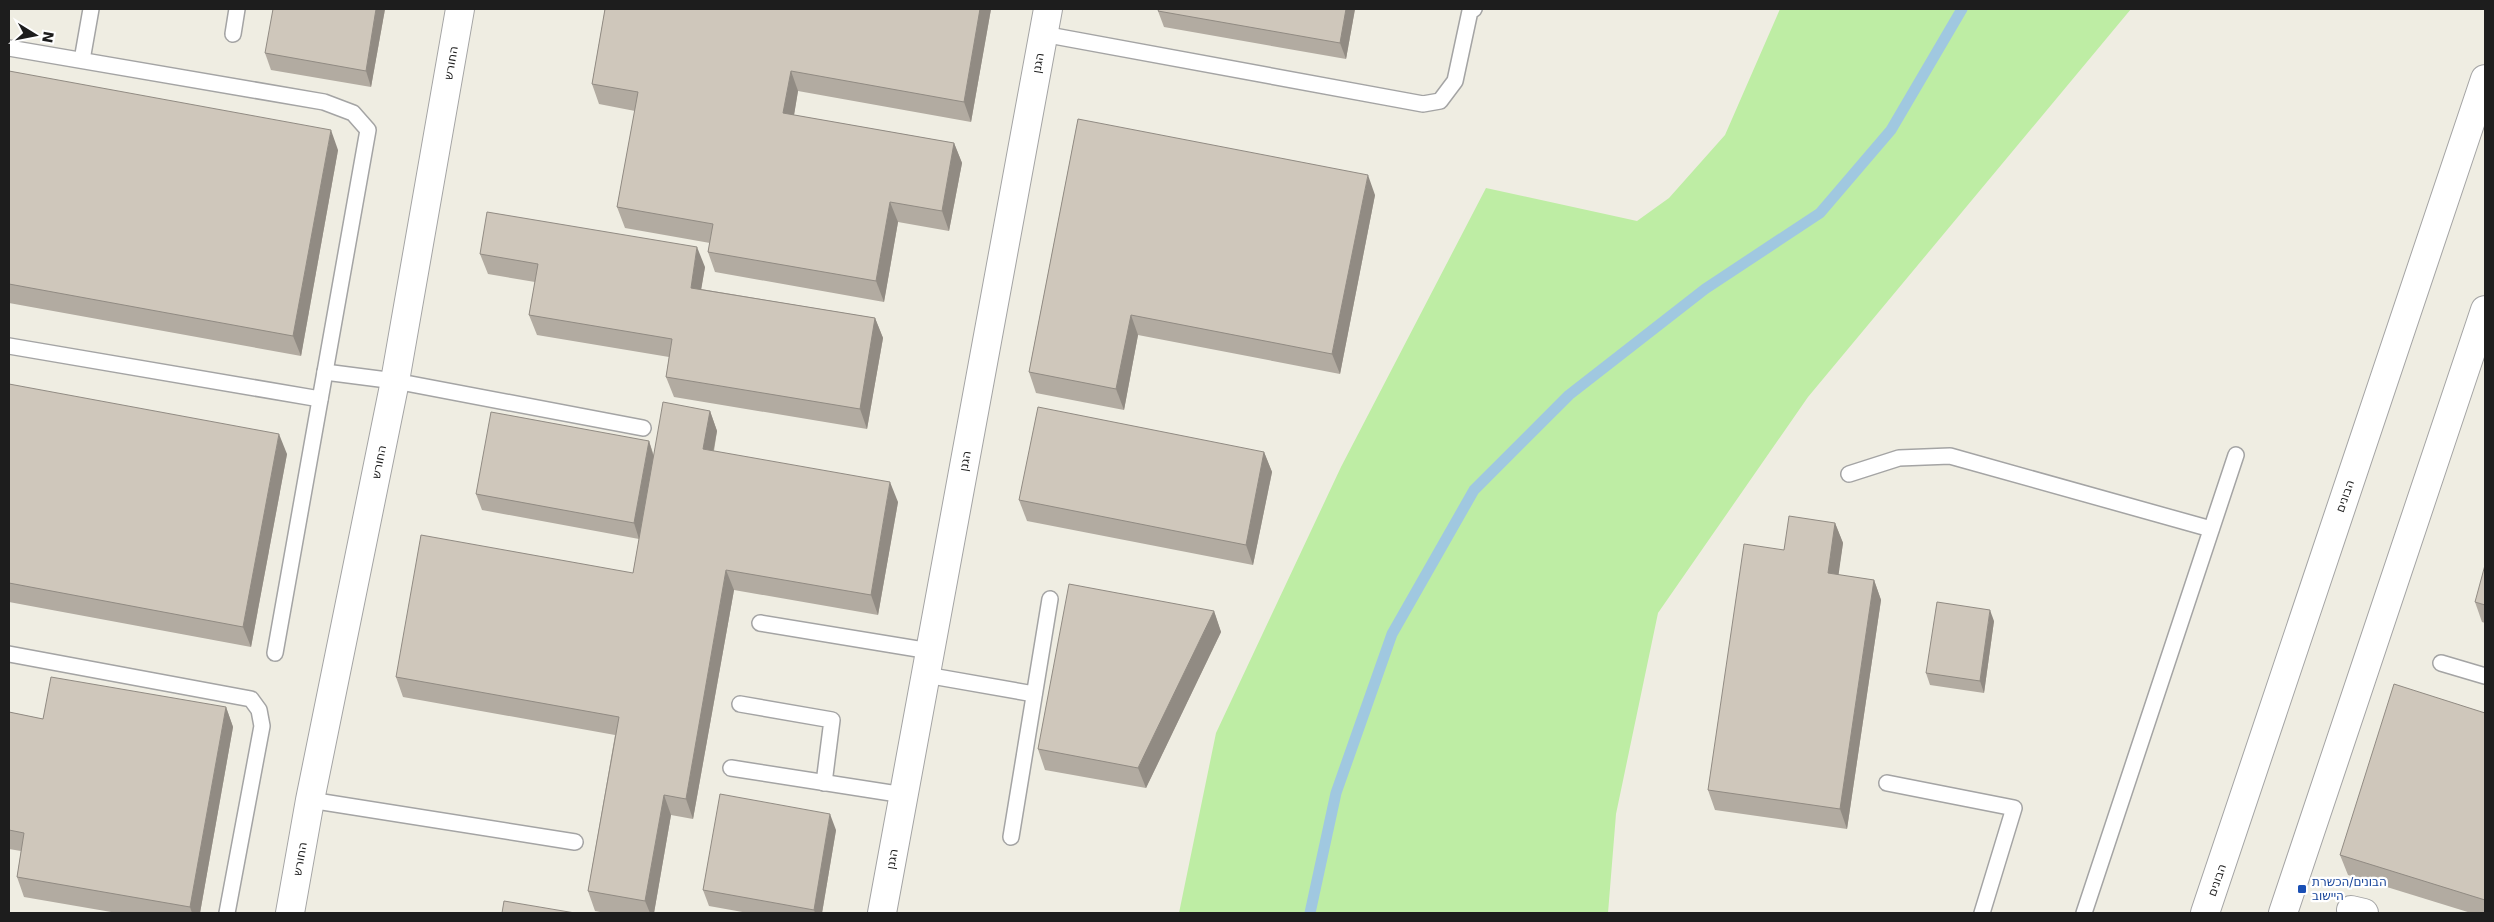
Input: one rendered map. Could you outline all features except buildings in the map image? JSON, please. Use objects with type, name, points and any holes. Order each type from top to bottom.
[{"type":"street","name":"החורש","points":[[290,913],[310,800],[395,381],[460,9]]},
{"type":"street","name":"הגנן","points":[[882,913],[1046,21]]},
{"type":"street","name":"הבונים","points":[[2204,910],[2485,79]]},
{"type":"street","points":[[2283,913],[2485,310]]},
{"type":"lane","points":[[82,60],[91,9]]},
{"type":"lane","points":[[233,34],[237,9]]},
{"type":"lane","points":[[1046,21],[1423,104],[1440,101],[1456,81],[1470,11],[1474,9]]},
{"type":"lane","points":[[9,48],[324,102],[354,112],[368,130],[275,653]]},
{"type":"lane","points":[[9,346],[320,399]]},
{"type":"lane","points":[[325,372],[395,381],[643,428]]},
{"type":"lane","points":[[1849,474],[1899,458],[1950,456],[2211,529]]},
{"type":"lane","points":[[2084,913],[2236,456]]},
{"type":"lane","points":[[1010,837],[1050,599]]},
{"type":"lane","points":[[760,623],[928,663],[1034,694]]},
{"type":"lane","points":[[9,654],[251,698],[259,710],[262,726],[227,913]]},
{"type":"lane","points":[[2441,663],[2485,676]]},
{"type":"lane","points":[[740,704],[832,720],[824,783]]},
{"type":"lane","points":[[731,768],[904,795]]},
{"type":"lane","points":[[1887,782],[2014,808],[1982,913]]},
{"type":"lane","points":[[310,800],[575,842]]},
{"type":"green space","points":[[1780,9],[2131,9],[1808,397],[1658,613],[1616,814],[1608,913],[1179,913],[1216,733],[1341,467],[1486,188],[1637,221],[1669,198],[1725,135]]},
{"type":"waterway","points":[[1310,913],[1336,793],[1392,634],[1474,490],[1569,395],[1705,289],[1820,213],[1891,130],[1962,9]]},
{"type":"place","name":"הבונים/הכשרת היישוב","points":[[2302,889]]}]
